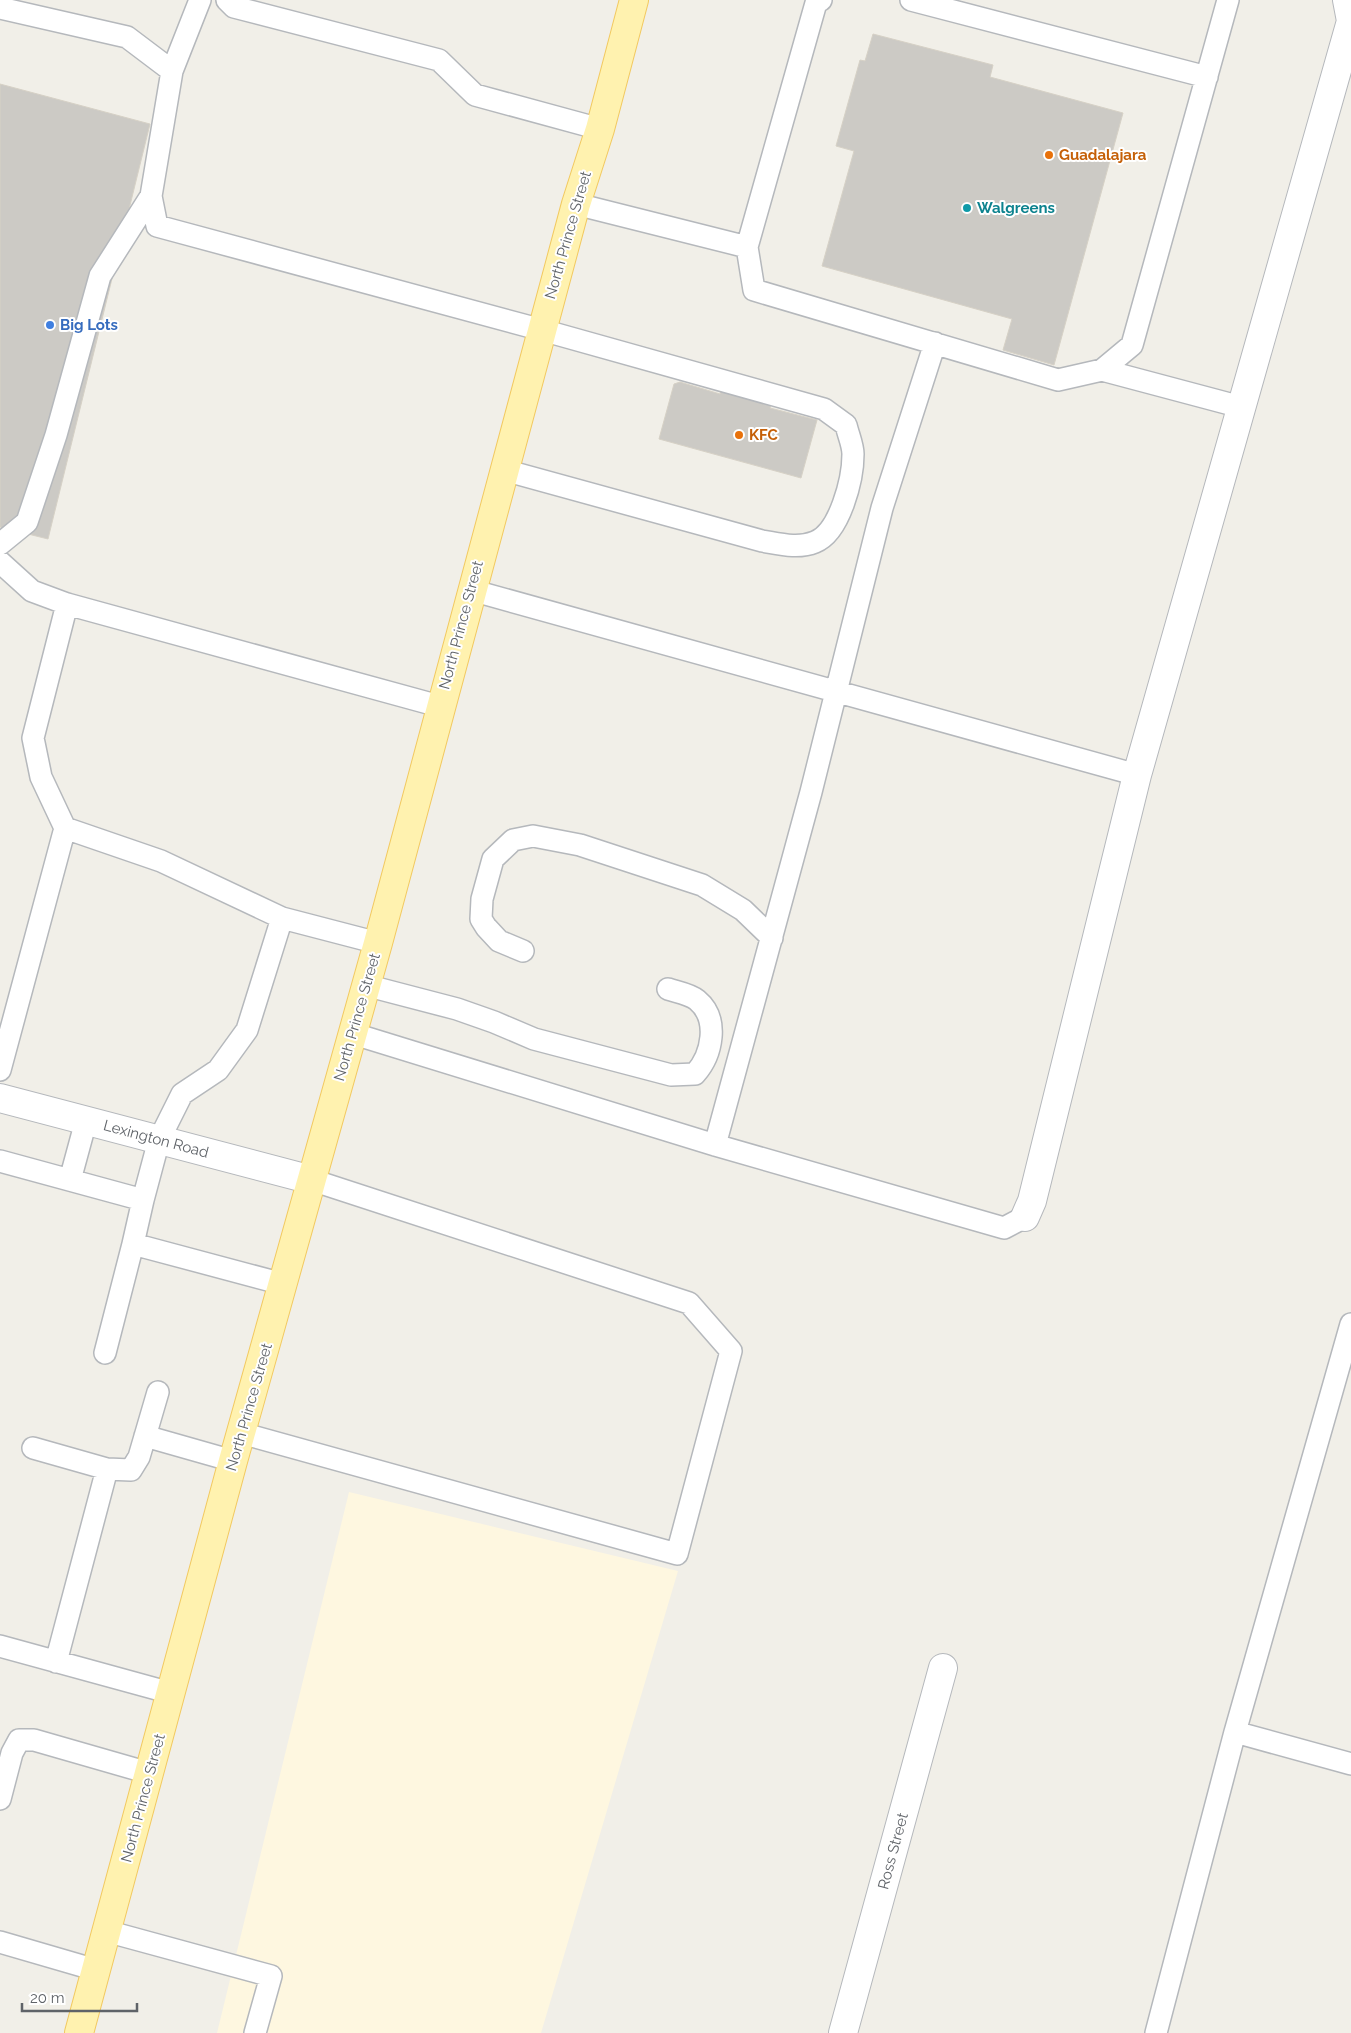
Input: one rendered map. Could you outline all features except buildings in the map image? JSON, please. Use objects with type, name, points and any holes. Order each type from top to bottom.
[{"type":"main road","name":"North Prince Street","points":[[79,2033],[233,1461],[351,1033],[378,942],[576,204],[600,129],[634,0]]},
{"type":"street","points":[[1025,1217],[1032,1201],[1138,776],[1350,21],[1346,0]]},
{"type":"street","name":"Lexington Road","points":[[0,1098],[312,1180]]},
{"type":"street","name":"Ross Street","points":[[843,2033],[943,1668]]},
{"type":"lane","points":[[200,0],[172,71],[151,196],[157,226],[542,330],[824,409],[846,425],[853,453],[848,488],[833,528],[816,542],[797,546],[762,542],[504,470]]},
{"type":"lane","points":[[227,0],[234,7],[439,60],[474,95],[600,129]]},
{"type":"lane","points":[[822,0],[816,3],[747,247],[754,290],[1058,380],[1102,370],[1132,345],[1228,0]]},
{"type":"lane","points":[[911,0],[1206,76]]},
{"type":"lane","points":[[0,8],[127,37],[172,71]]},
{"type":"lane","points":[[0,544],[27,522],[56,435],[100,276],[151,196]]},
{"type":"lane","points":[[576,204],[747,247]]},
{"type":"lane","points":[[715,1145],[772,938],[882,508],[935,343]]},
{"type":"lane","points":[[1102,370],[1241,407]]},
{"type":"lane","points":[[0,562],[32,592],[67,604],[440,706]]},
{"type":"lane","points":[[471,590],[1138,776]]},
{"type":"lane","points":[[0,1070],[65,828],[40,777],[33,738],[67,604]]},
{"type":"lane","points":[[65,828],[161,861],[282,918],[378,942]]},
{"type":"lane","points":[[523,950],[499,941],[486,927],[481,919],[482,899],[493,859],[512,840],[533,836],[580,845],[702,885],[744,910],[772,938]]},
{"type":"lane","points":[[105,1353],[159,1140],[182,1094],[218,1070],[247,1030],[282,918]]},
{"type":"lane","points":[[365,985],[457,1009],[534,1039],[671,1075],[695,1074],[704,1064],[712,1037],[709,1016],[697,1000],[668,989]]},
{"type":"lane","points":[[351,1033],[715,1145],[1004,1228],[1025,1217]]},
{"type":"lane","points":[[70,1180],[86,1121]]},
{"type":"lane","points":[[0,1161],[143,1200]]},
{"type":"lane","points":[[241,1433],[677,1554],[731,1351],[689,1303],[312,1180]]},
{"type":"lane","points":[[133,1244],[283,1284]]},
{"type":"lane","points":[[1156,2033],[1235,1732],[1351,1324]]},
{"type":"lane","points":[[33,1448],[107,1469],[131,1470],[139,1457],[158,1392]]},
{"type":"lane","points":[[145,1436],[233,1461]]},
{"type":"lane","points":[[56,1662],[107,1469]]},
{"type":"lane","points":[[0,1646],[171,1693]]},
{"type":"lane","points":[[1235,1732],[1351,1764]]},
{"type":"lane","points":[[0,1799],[12,1753],[19,1740],[34,1740],[149,1772]]},
{"type":"lane","points":[[106,1931],[270,1976],[255,2033]]},
{"type":"lane","points":[[0,1942],[96,1970]]},
{"type":"shaded area","points":[[349,1492],[678,1571],[541,2033],[217,2033]]},
{"type":"place","name":"Guadalajara","points":[[1049,155]]},
{"type":"place","name":"Walgreens","points":[[967,208]]},
{"type":"place","name":"Big Lots","points":[[50,325]]},
{"type":"place","name":"KFC","points":[[739,435]]}]
